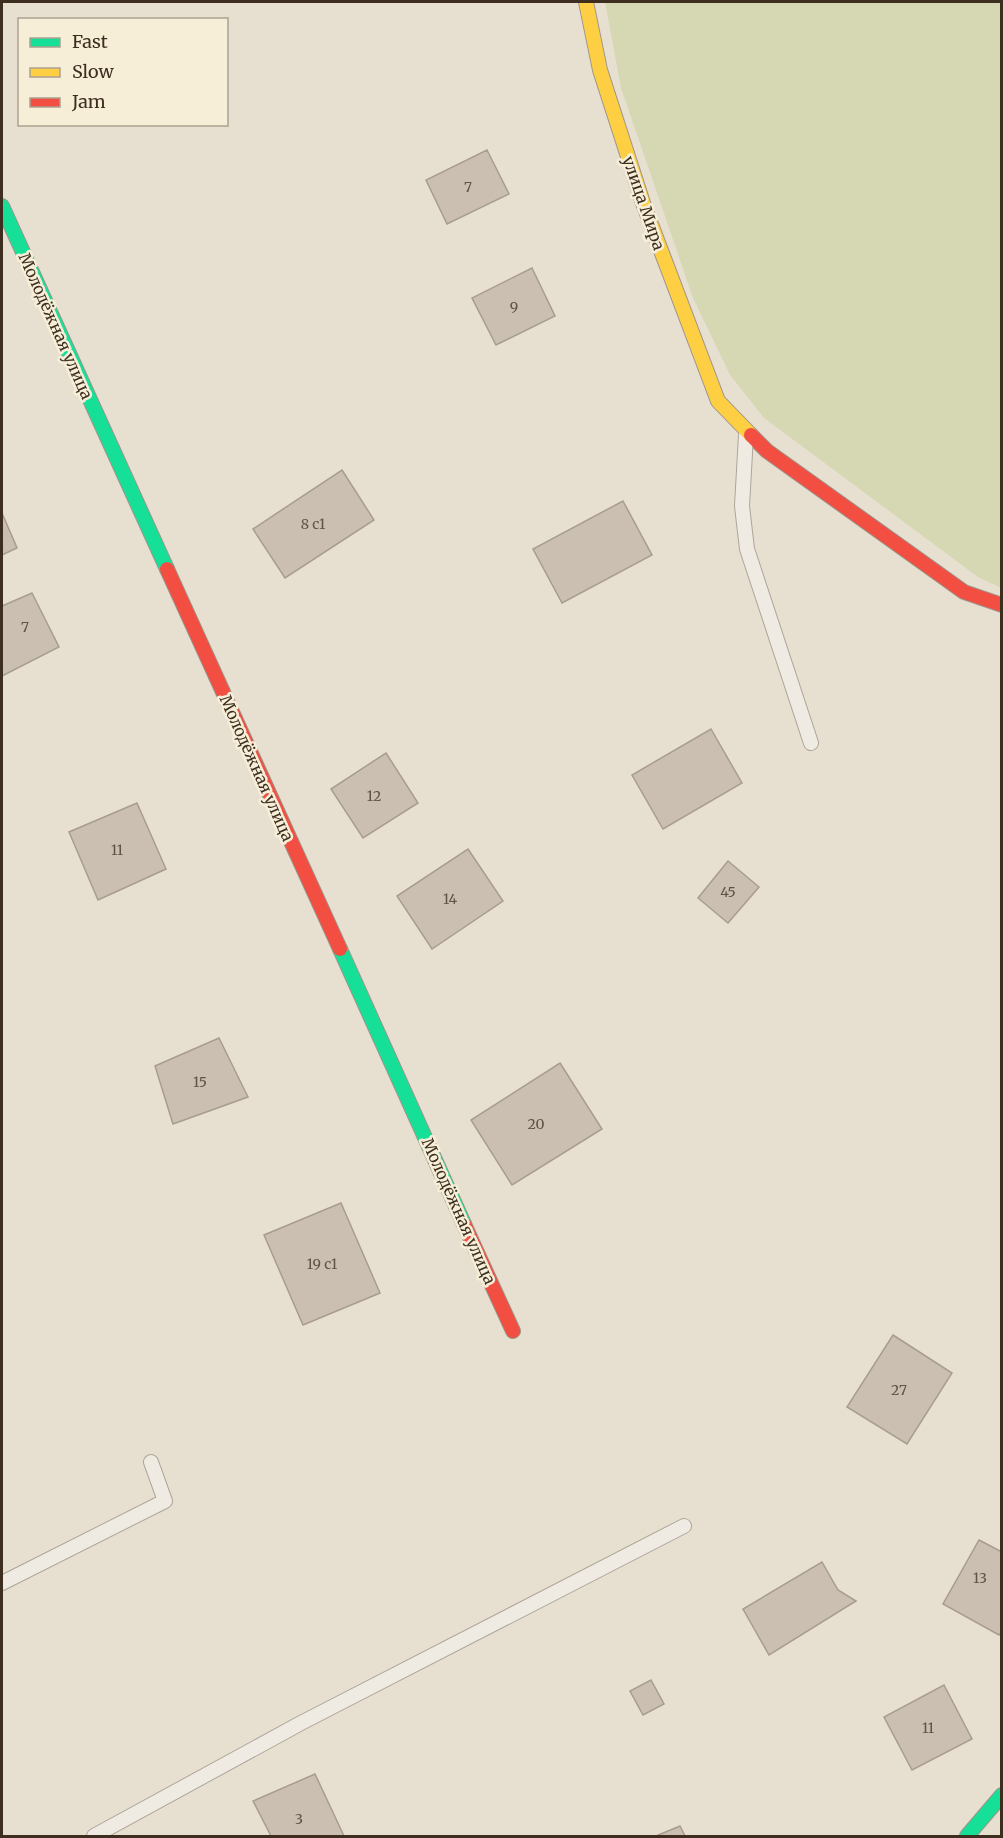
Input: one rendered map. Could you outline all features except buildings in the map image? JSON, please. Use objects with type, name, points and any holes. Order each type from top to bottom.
[{"type":"street","name":"улица Мира","points":[[586,2],[600,70],[636,181],[717,401],[747,430]]},
{"type":"street","name":"Молодёжная улица","points":[[2,206],[513,1331]]},
{"type":"street","points":[[747,430],[767,451],[964,592],[1002,605]]},
{"type":"street","points":[[967,1836],[1002,1795]]},
{"type":"lane","points":[[747,430],[742,506],[747,549],[811,743]]},
{"type":"lane","points":[[2,1583],[165,1501],[151,1462]]},
{"type":"lane","points":[[94,1836],[301,1723],[684,1526]]},
{"type":"green space","points":[[605,2],[1001,2],[1001,588],[978,577],[764,418],[730,375],[693,298],[621,88]]},
{"type":"traffic: fast","points":[[2,206],[167,569]]},
{"type":"traffic: fast","points":[[340,949],[464,1224]]},
{"type":"traffic: fast","points":[[967,1836],[1002,1795]]},
{"type":"traffic: slow","points":[[586,2],[600,70],[643,203],[718,401],[751,435]]},
{"type":"traffic: jam","points":[[751,435],[767,451],[964,592],[1002,605]]},
{"type":"traffic: jam","points":[[167,569],[340,949]]},
{"type":"traffic: jam","points":[[464,1224],[513,1331]]}]
